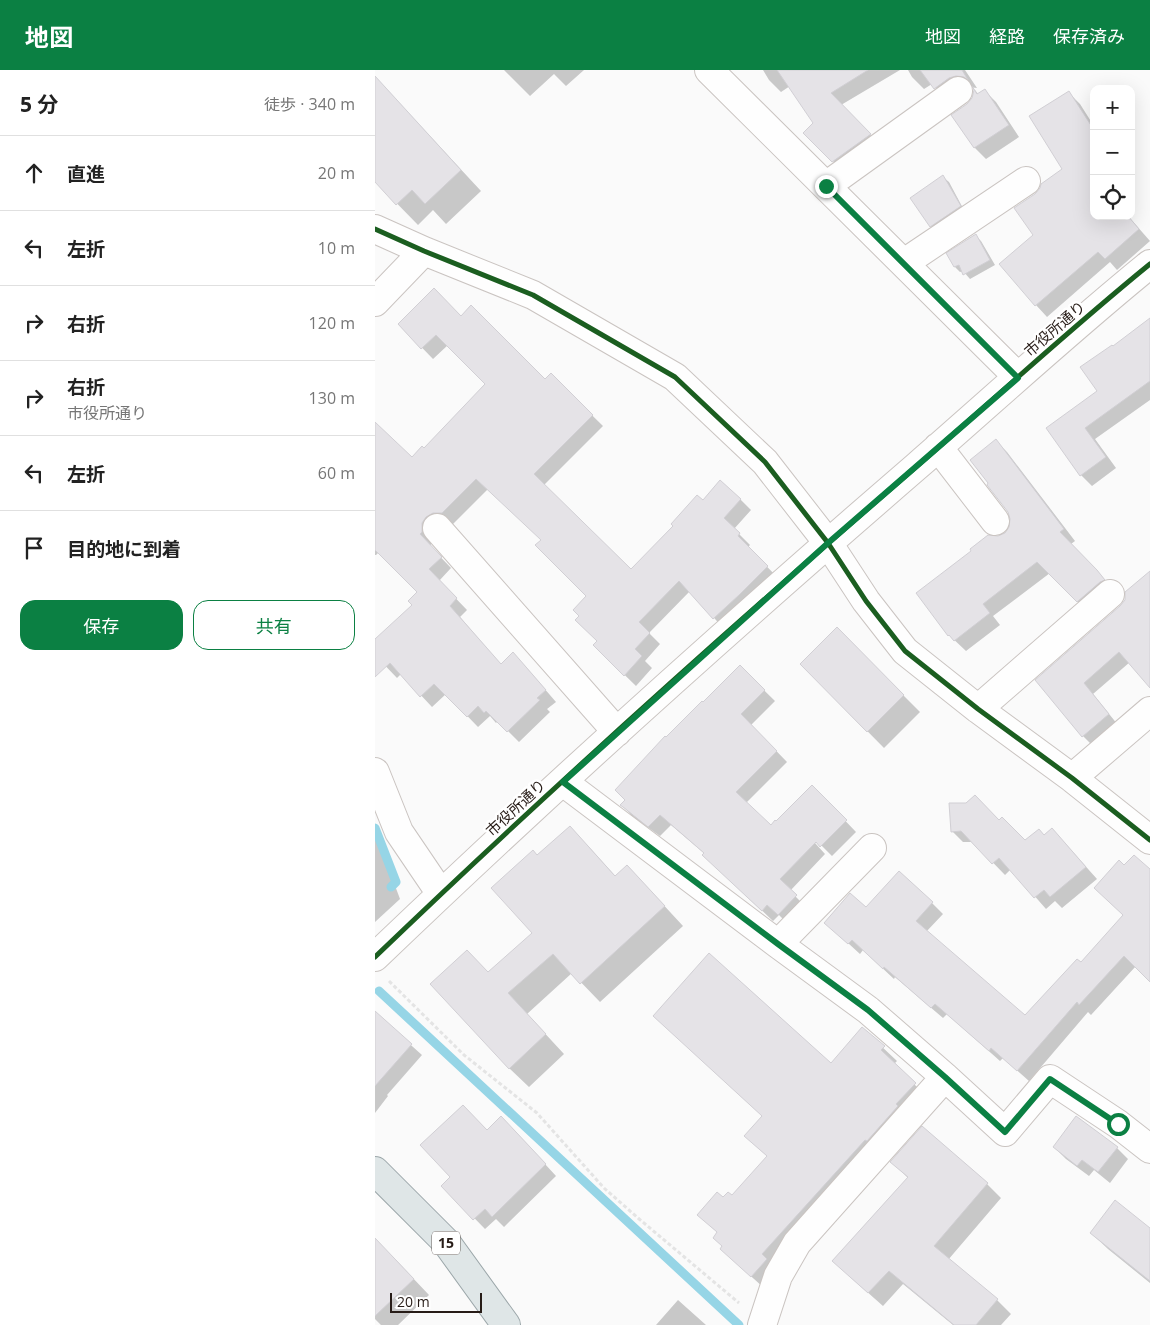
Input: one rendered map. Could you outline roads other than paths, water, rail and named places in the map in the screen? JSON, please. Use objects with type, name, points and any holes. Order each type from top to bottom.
[{"type":"main road","name":"15","points":[[375,1171],[446,1242],[507,1325]]},
{"type":"street","points":[[709,70],[1018,378]]},
{"type":"street","points":[[826,186],[958,91]]},
{"type":"street","points":[[904,263],[1026,181]]},
{"type":"street","points":[[375,229],[533,295],[675,377],[765,462],[828,543],[866,601],[905,651],[1150,840]]},
{"type":"street","points":[[375,302],[424,251]]},
{"type":"street","name":"市役所通り","points":[[375,957],[617,732],[828,543],[1018,378],[1147,274]]},
{"type":"street","points":[[938,447],[995,521]]},
{"type":"street","points":[[437,528],[617,732]]},
{"type":"street","points":[[978,708],[1110,594]]},
{"type":"street","points":[[1072,778],[1150,711]]},
{"type":"street","points":[[375,772],[399,832],[441,894]]},
{"type":"street","points":[[563,782],[868,1010],[1005,1132],[1050,1079],[1118,1124],[1150,1149]]},
{"type":"street","points":[[778,944],[872,848]]},
{"type":"street","points":[[763,1324],[778,1276],[797,1243],[945,1077]]},
{"type":"waterway","points":[[375,828],[396,882],[391,887]]},
{"type":"waterway","points":[[379,991],[739,1325]]}]
